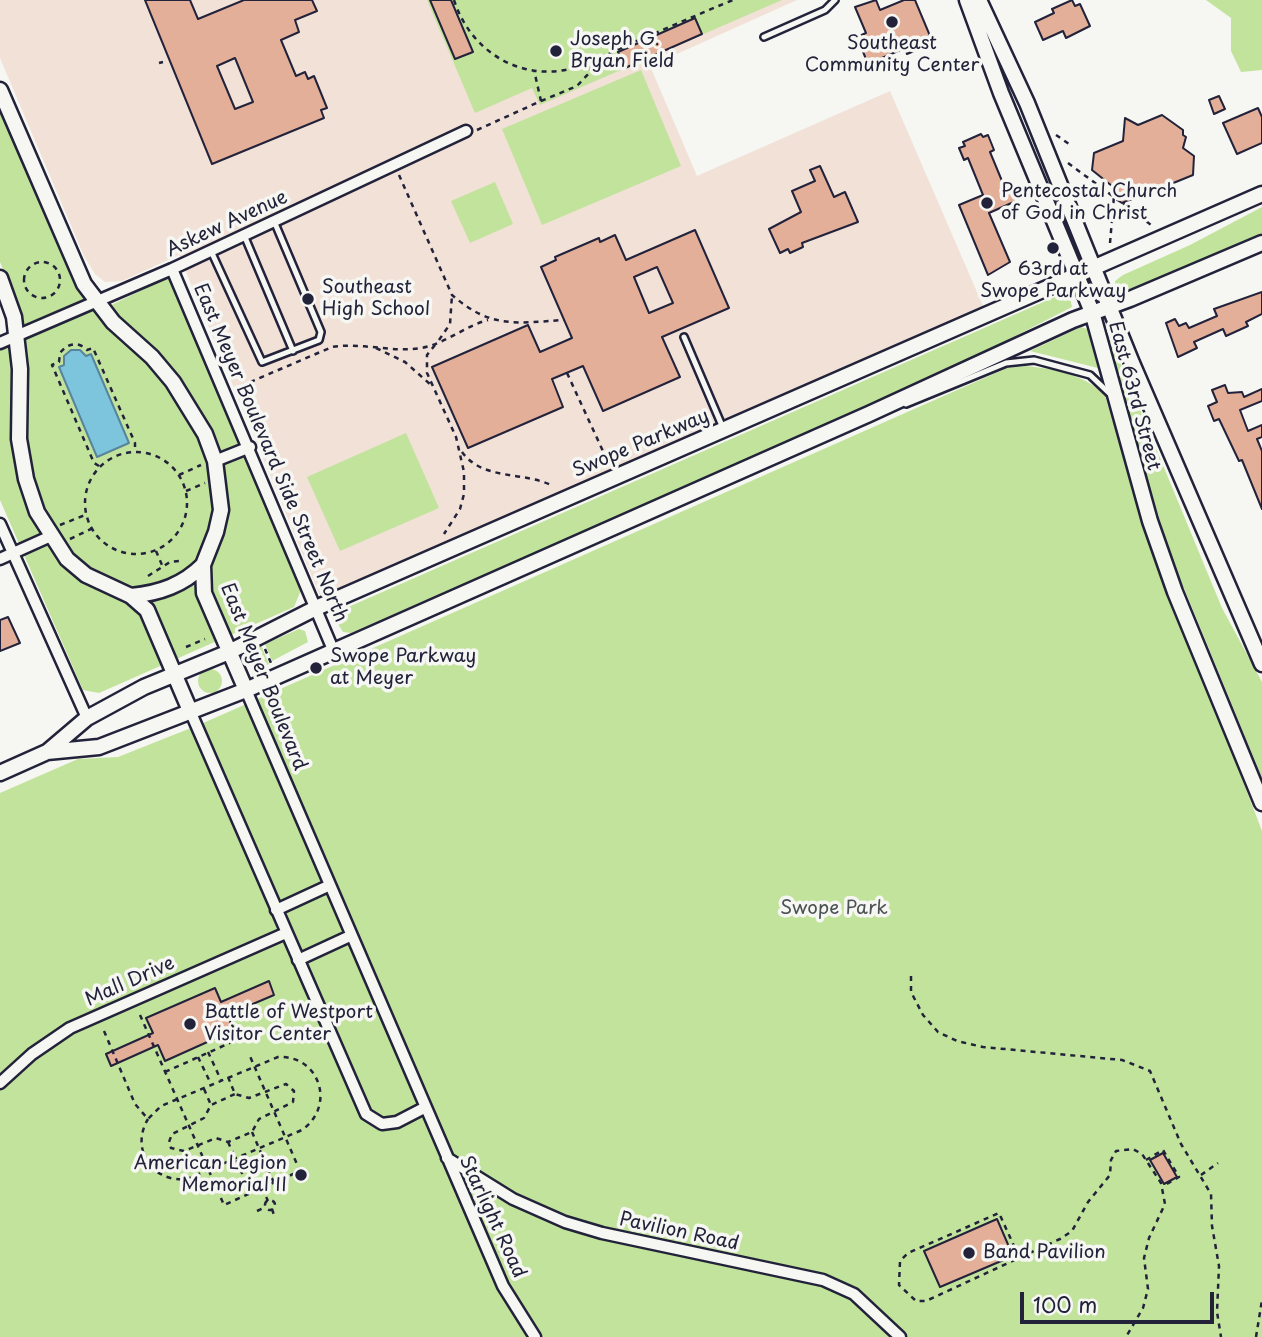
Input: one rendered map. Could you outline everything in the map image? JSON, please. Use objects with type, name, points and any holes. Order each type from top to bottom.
[{"type":"main road","name":"East 63rd Street","points":[[967,0],[1010,116],[1078,275],[1114,384],[1138,485],[1175,592],[1262,803]]},
{"type":"main road","name":"East 63rd Street","points":[[979,0],[1027,103],[1262,664]]},
{"type":"main road","name":"East Meyer Boulevard","points":[[0,90],[73,262],[96,301],[113,322],[152,357],[173,382],[205,434],[221,510],[203,565],[204,593],[246,690]]},
{"type":"main road","name":"Swope Parkway","points":[[0,773],[47,752],[87,718],[144,687],[229,652],[316,608],[1262,194]]},
{"type":"main road","name":"Swope Parkway","points":[[47,752],[99,747],[246,690],[1091,313],[1262,243]]},
{"type":"main road","points":[[0,278],[14,317],[20,369],[19,439],[26,479],[37,512],[55,531],[67,558],[86,575],[131,596],[147,610],[191,713]]},
{"type":"main road","points":[[131,596],[160,592],[180,583],[203,565]]},
{"type":"street","name":"Askew Avenue","points":[[0,343],[172,269],[471,131]]},
{"type":"street","name":"East Meyer Boulevard Side Street North","points":[[172,269],[250,447],[334,652]]},
{"type":"street","points":[[210,462],[250,447]]},
{"type":"street","points":[[0,524],[87,718]]},
{"type":"street","points":[[0,559],[55,531]]},
{"type":"street","name":"East Meyer Boulevard","points":[[246,690],[424,1108]]},
{"type":"street","points":[[191,713],[366,1114],[382,1124],[397,1122],[424,1108]]},
{"type":"street","points":[[276,910],[328,886]]},
{"type":"street","name":"Mall Drive","points":[[0,1083],[32,1054],[70,1028],[286,933]]},
{"type":"street","points":[[298,960],[350,936]]},
{"type":"street","name":"Starlight Road","points":[[424,1108],[503,1286],[535,1337]]},
{"type":"street","name":"Pavilion Road","points":[[446,1158],[513,1199],[565,1222],[603,1233],[823,1280],[854,1294],[900,1337]]},
{"type":"lane","points":[[764,37],[825,10],[835,0]]},
{"type":"lane","points":[[211,251],[259,359],[267,362],[319,340],[321,332],[274,221]]},
{"type":"lane","points":[[244,235],[293,351]]},
{"type":"lane","points":[[684,337],[724,430]]},
{"type":"lane","points":[[869,414],[926,397],[1006,363],[1045,362],[1090,375],[1105,387],[1138,485]]},
{"type":"path","points":[[454,0],[466,26],[481,46],[503,61],[534,71],[565,70],[733,0]]},
{"type":"path","points":[[471,131],[577,86],[591,71],[587,62]]},
{"type":"path","points":[[534,71],[541,102]]},
{"type":"path","points":[[1056,135],[1072,146]]},
{"type":"path","points":[[1068,163],[1114,197]]},
{"type":"path","points":[[399,175],[452,295],[450,324],[427,355],[425,364],[460,449],[464,494],[460,509],[444,534]]},
{"type":"path","points":[[1110,243],[1115,184]]},
{"type":"path","points":[[1122,203],[1151,225]]},
{"type":"path","points":[[47,263],[59,274],[55,293],[39,298],[30,295],[25,286],[25,273],[30,266],[47,263]]},
{"type":"path","points":[[452,295],[488,320],[504,323],[564,320]]},
{"type":"path","points":[[241,386],[332,347],[410,349],[437,342],[488,320]]},
{"type":"path","points":[[99,466],[94,463],[52,365],[60,362],[60,353],[68,345],[77,344],[88,350],[93,348],[135,443],[135,451]]},
{"type":"path","points":[[370,346],[405,362],[433,387]]},
{"type":"path","points":[[567,373],[608,462]]},
{"type":"path","points":[[460,449],[479,468],[534,478],[553,486]]},
{"type":"path","points":[[135,451],[160,457],[179,475],[186,491],[187,506],[181,526],[168,544],[144,554],[119,552],[99,539],[85,515],[86,488],[99,466],[122,453],[135,451]]},
{"type":"path","points":[[179,475],[210,462]]},
{"type":"path","points":[[186,491],[208,482]]},
{"type":"path","points":[[55,531],[85,515]]},
{"type":"path","points":[[69,539],[91,529]]},
{"type":"path","points":[[156,551],[162,565]]},
{"type":"path","points":[[148,576],[162,565],[180,561]]},
{"type":"path","points":[[186,647],[205,639]]},
{"type":"path","points":[[263,645],[271,663]]},
{"type":"path","points":[[911,976],[910,987],[923,1015],[938,1032],[970,1045],[1122,1060],[1145,1066],[1154,1077],[1164,1108],[1212,1200],[1212,1226],[1219,1266],[1220,1337]]},
{"type":"path","points":[[140,1015],[224,1205],[300,1171],[248,1054]]},
{"type":"path","points":[[104,1031],[135,1104],[148,1119]]},
{"type":"path","points":[[165,1072],[241,1038]]},
{"type":"path","points":[[208,1052],[220,1080]]},
{"type":"path","points":[[198,1057],[211,1084]]},
{"type":"path","points":[[288,1057],[303,1062],[318,1080],[322,1098],[314,1119],[285,1137],[208,1171],[178,1180],[168,1179],[153,1169],[142,1147],[142,1128],[148,1119],[161,1106],[254,1066],[288,1057]]},
{"type":"path","points":[[228,1077],[235,1094]]},
{"type":"path","points":[[286,1084],[294,1091],[293,1102],[259,1119],[252,1132],[228,1142],[216,1138],[179,1152],[170,1146],[172,1134],[204,1118],[211,1105],[235,1094],[249,1098],[265,1091],[286,1084]]},
{"type":"path","points":[[203,1088],[211,1105]]},
{"type":"path","points":[[252,1132],[274,1182]]},
{"type":"path","points":[[228,1142],[251,1193]]},
{"type":"path","points":[[1019,1258],[999,1213],[908,1253],[900,1261],[899,1285],[916,1301],[926,1301],[1019,1258],[1072,1231],[1088,1202],[1110,1175],[1111,1160],[1116,1151],[1133,1149],[1146,1160],[1163,1187],[1165,1204],[1149,1238],[1144,1258],[1148,1290],[1143,1308],[1126,1337]]},
{"type":"path","points":[[1146,1160],[1163,1150],[1179,1177],[1163,1187]]},
{"type":"path","points":[[1201,1175],[1219,1163]]},
{"type":"path","points":[[262,1188],[268,1201]]},
{"type":"path","points":[[265,1207],[264,1203],[272,1199],[274,1203]]},
{"type":"path","points":[[274,1203],[281,1200]]},
{"type":"path","points":[[265,1207],[267,1211],[272,1209],[275,1207],[274,1203]]},
{"type":"path","points":[[257,1211],[265,1207]]},
{"type":"path","points":[[272,1209],[275,1218]]},
{"type":"path","points":[[1256,1337],[1262,1300]]},
{"type":"shaded area","name":"Southeast High School","points":[[0,0],[797,0],[650,66],[697,176],[890,91],[983,306],[320,596],[179,255],[122,281],[105,282],[95,274],[84,256],[0,58]]},
{"type":"green space","name":"Joseph G. Bryan Field","points":[[427,0],[782,0],[540,105],[532,88],[475,113]]},
{"type":"green space","points":[[1206,0],[1262,0],[1262,70],[1241,72],[1231,51],[1231,18]]},
{"type":"green space","points":[[641,70],[681,166],[542,225],[502,129]]},
{"type":"green space","points":[[0,106],[75,281],[97,312],[171,276],[178,281],[301,590],[294,607],[99,693],[83,690],[0,500],[0,350],[21,313],[0,262]]},
{"type":"green space","points":[[495,182],[513,224],[470,243],[451,201]]},
{"type":"green space","points":[[1262,207],[1262,233],[1140,286],[1126,290],[1116,287],[1115,281],[1123,275],[1190,245]]},
{"type":"green space","points":[[1057,296],[1070,298],[1072,307],[941,374],[351,633],[343,632],[336,621],[337,614],[346,608]]},
{"type":"green space","points":[[1081,327],[1087,329],[1098,368],[1030,351]]},
{"type":"green space","points":[[1110,337],[1222,608],[1262,682],[1262,778],[1170,554],[1105,339]]},
{"type":"green space","name":"Swope Park","points":[[1026,366],[1058,371],[1079,378],[1105,396],[1144,524],[1262,831],[1262,1337],[0,1337],[0,793],[78,759],[118,757],[201,724],[1007,368]]},
{"type":"green space","points":[[406,433],[439,508],[340,551],[307,477]]},
{"type":"green space","points":[[299,629],[305,631],[308,642],[272,661],[265,644]]},
{"type":"green space","points":[[261,645],[269,664],[255,674],[246,653]]},
{"type":"green space","points":[[210,669],[218,673],[222,681],[218,689],[210,693],[202,689],[198,681],[202,673]]},
{"type":"water","points":[[71,350],[80,350],[86,356],[91,354],[129,443],[97,457],[59,367],[64,365],[64,356]]},
{"type":"building","points":[[145,0],[190,0],[198,19],[244,0],[312,0],[317,11],[295,20],[299,32],[281,40],[296,76],[305,72],[308,79],[314,76],[327,108],[321,110],[324,118],[212,164]],"holes":[[[235,58],[253,102],[235,109],[217,66]]]},
{"type":"building","points":[[430,0],[451,0],[473,52],[455,59]]},
{"type":"building","name":"Southeast Community Center","points":[[876,0],[880,10],[904,0],[915,0],[933,43],[907,54],[905,48],[868,64],[857,37],[866,33],[855,7]]},
{"type":"building","points":[[1072,0],[1075,6],[1080,4],[1090,26],[1066,38],[1063,31],[1043,40],[1035,22],[1054,13],[1052,9]]},
{"type":"building","points":[[695,18],[702,34],[625,68],[618,52]]},
{"type":"building","points":[[1219,96],[1225,109],[1214,114],[1209,100]]},
{"type":"building","points":[[1258,108],[1262,117],[1262,143],[1237,154],[1223,123]]},
{"type":"building","points":[[1162,115],[1183,130],[1186,137],[1183,148],[1194,156],[1193,175],[1166,186],[1165,191],[1160,188],[1122,203],[1117,200],[1117,190],[1092,170],[1094,153],[1123,141],[1125,118],[1138,125]]},
{"type":"building","name":"Pentecostal Church of God in Christ","points":[[981,134],[983,137],[988,135],[994,150],[990,152],[1007,193],[1012,191],[1016,201],[989,213],[1010,262],[988,275],[959,205],[983,195],[968,158],[964,160],[959,148],[965,146],[963,142]]},
{"type":"building","points":[[820,166],[834,197],[845,192],[858,222],[802,243],[803,247],[790,253],[788,249],[780,253],[769,229],[801,212],[792,191],[815,181],[810,170]]},
{"type":"building","points":[[695,230],[729,308],[662,337],[680,377],[603,411],[583,366],[552,379],[563,407],[468,448],[432,367],[528,325],[540,352],[572,338],[541,267],[556,260],[555,257],[599,238],[600,242],[615,235],[626,260]],"holes":[[[657,267],[673,303],[649,313],[634,277]]]},
{"type":"building","points":[[1262,292],[1262,314],[1246,322],[1248,326],[1226,336],[1223,329],[1194,342],[1197,348],[1178,357],[1166,323],[1175,319],[1179,326],[1186,323],[1189,328],[1217,316],[1214,309]]},
{"type":"building","points":[[1225,385],[1228,393],[1242,392],[1244,397],[1262,389],[1262,401],[1240,410],[1248,431],[1262,425],[1262,437],[1257,439],[1262,451],[1262,509],[1242,460],[1239,461],[1219,419],[1214,421],[1208,406],[1217,402],[1212,390]]},
{"type":"building","points":[[8,617],[20,643],[0,651],[0,620]]},
{"type":"building","name":"Battle of Westport Visitor Center","points":[[269,981],[274,995],[227,1015],[234,1030],[165,1061],[158,1045],[111,1066],[106,1054],[153,1033],[146,1018],[215,988],[221,1002]]},
{"type":"building","points":[[1163,1153],[1177,1177],[1164,1184],[1150,1160]]},
{"type":"building","name":"Band Pavilion","points":[[997,1219],[1013,1256],[940,1287],[924,1251]]},
{"type":"place","name":"Southeast Community Center","points":[[892,22]]},
{"type":"place","name":"Joseph G. Bryan Field","points":[[556,51]]},
{"type":"place","name":"Pentecostal Church of God in Christ","points":[[987,203]]},
{"type":"place","name":"63rd at Swope Parkway","points":[[1053,248]]},
{"type":"place","name":"Southeast High School","points":[[308,299]]},
{"type":"place","name":"Swope Parkway at Meyer","points":[[316,668]]},
{"type":"place","name":"Battle of Westport Visitor Center","points":[[190,1024]]},
{"type":"place","name":"American Legion Memorial II","points":[[301,1175]]},
{"type":"place","name":"Band Pavilion","points":[[969,1253]]}]
